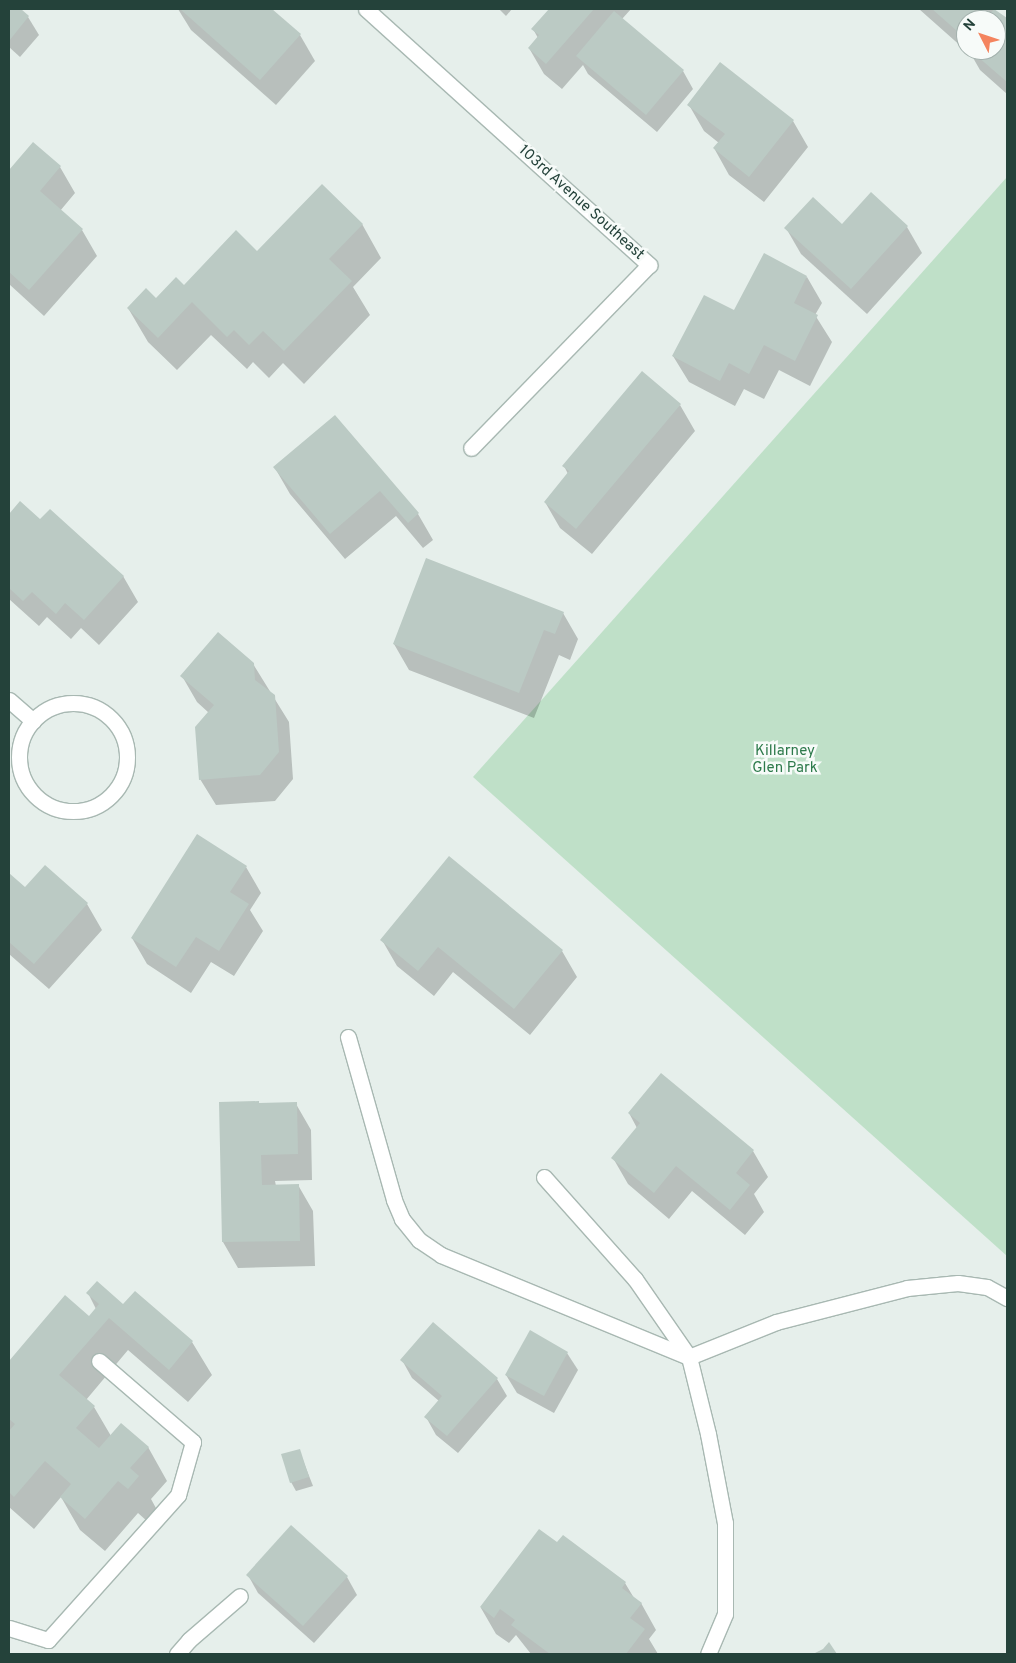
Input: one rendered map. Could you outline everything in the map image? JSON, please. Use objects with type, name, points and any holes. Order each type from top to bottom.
[{"type":"street","name":"103rd Avenue Southeast","points":[[366,9],[649,265],[470,448]]},
{"type":"street","points":[[9,700],[33,721]]},
{"type":"street","points":[[70,703],[79,703],[95,708],[109,717],[120,730],[127,754],[123,779],[114,794],[101,804],[85,810],[68,811],[51,807],[37,798],[26,784],[20,768],[19,752],[24,735],[33,721],[46,710],[70,703]]},
{"type":"street","points":[[348,1037],[394,1200],[402,1219],[419,1240],[441,1255],[690,1357],[776,1322],[907,1288],[958,1283],[987,1287],[1007,1298]]},
{"type":"street","points":[[544,1177],[636,1279],[690,1357],[708,1434],[725,1523],[726,1614],[708,1654]]},
{"type":"street","points":[[9,1628],[48,1640],[178,1496],[193,1442],[99,1361]]},
{"type":"street","points":[[177,1654],[189,1640],[240,1596]]},
{"type":"green space","name":"Killarney Glen Park","points":[[1007,177],[1007,1256],[473,777]]},
{"type":"building","points":[[9,9],[21,9],[29,16],[9,41]]},
{"type":"building","points":[[180,9],[272,9],[301,34],[260,80]]},
{"type":"building","points":[[549,9],[594,9],[546,64],[528,48],[539,35],[531,29]]},
{"type":"building","points":[[932,9],[976,9],[956,10],[956,30]]},
{"type":"building","points":[[614,11],[684,70],[646,115],[576,56]]},
{"type":"building","points":[[1006,17],[1007,18],[1007,82],[982,60],[1006,60]]},
{"type":"building","points":[[720,62],[794,120],[749,177],[713,148],[725,134],[687,105]]},
{"type":"building","points":[[33,142],[61,166],[40,191],[83,229],[29,290],[9,272],[9,170]]},
{"type":"building","points":[[322,184],[363,224],[329,259],[352,281],[284,351],[263,331],[249,345],[234,330],[227,337],[192,302],[158,338],[127,308],[146,288],[156,298],[176,277],[184,285],[236,230],[257,251]]},
{"type":"building","points":[[871,192],[908,226],[851,289],[784,228],[813,197],[842,224]]},
{"type":"building","points":[[764,253],[807,276],[794,303],[818,315],[795,361],[764,345],[749,374],[729,363],[720,381],[672,356],[704,295],[734,310]]},
{"type":"building","points":[[642,371],[681,404],[576,529],[544,502],[569,471],[562,466]]},
{"type":"building","points":[[335,415],[419,513],[408,523],[380,491],[330,534],[273,467]]},
{"type":"building","points":[[20,501],[40,519],[50,509],[124,576],[84,620],[65,603],[56,614],[32,592],[23,601],[9,588],[9,514]]},
{"type":"building","points":[[426,558],[564,612],[555,634],[544,630],[519,693],[393,644]]},
{"type":"building","points":[[218,632],[254,663],[255,680],[275,695],[279,752],[260,775],[199,780],[195,727],[214,705],[180,676]]},
{"type":"building","points":[[197,834],[247,866],[230,892],[249,904],[219,951],[196,937],[176,967],[131,938]]},
{"type":"building","points":[[449,856],[563,950],[514,1009],[438,947],[418,971],[380,940]]},
{"type":"building","points":[[45,865],[88,903],[34,964],[9,942],[9,873],[25,887]]},
{"type":"building","points":[[661,1073],[754,1150],[736,1173],[750,1185],[730,1210],[676,1166],[654,1193],[611,1158],[640,1123],[628,1113]]},
{"type":"building","points":[[259,1101],[259,1103],[297,1102],[298,1154],[261,1155],[262,1185],[299,1184],[300,1241],[222,1242],[219,1102]]},
{"type":"building","points":[[97,1281],[123,1304],[135,1291],[193,1341],[169,1370],[109,1318],[59,1375],[95,1406],[76,1428],[99,1448],[121,1423],[149,1447],[130,1468],[139,1476],[128,1489],[118,1481],[85,1519],[60,1497],[71,1484],[45,1461],[14,1497],[9,1492],[9,1431],[15,1424],[9,1419],[9,1361],[65,1295],[89,1316],[99,1304],[86,1293]]},
{"type":"building","points":[[433,1322],[498,1378],[447,1436],[424,1417],[442,1396],[400,1360]]},
{"type":"building","points":[[530,1330],[568,1352],[544,1396],[505,1375]]},
{"type":"building","points":[[300,1449],[309,1477],[290,1483],[281,1454]]},
{"type":"building","points":[[291,1525],[348,1576],[303,1626],[246,1575]]},
{"type":"building","points":[[539,1529],[557,1542],[563,1535],[626,1582],[622,1588],[642,1603],[630,1618],[645,1629],[626,1654],[550,1654],[511,1625],[515,1620],[500,1609],[494,1618],[480,1607]]},
{"type":"building","points":[[829,1642],[837,1654],[813,1654],[823,1649]]}]
